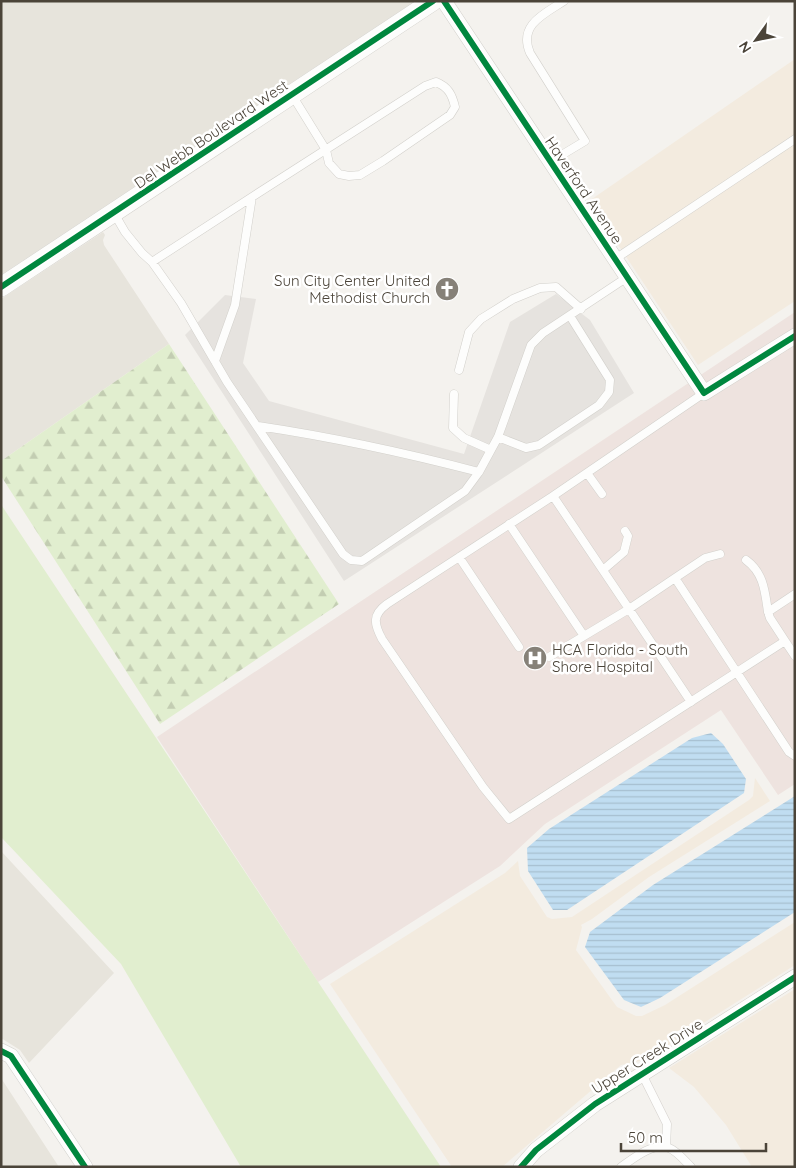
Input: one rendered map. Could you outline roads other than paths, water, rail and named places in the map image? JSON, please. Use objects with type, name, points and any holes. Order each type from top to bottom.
[{"type":"street","name":"Del Webb Boulevard West","points":[[1,287],[434,1]]},
{"type":"street","name":"Haverford Avenue","points":[[444,1],[704,393]]},
{"type":"street","points":[[704,393],[795,336]]},
{"type":"street","name":"Upper Creek Drive","points":[[521,1167],[536,1150],[595,1104],[795,977]]},
{"type":"street","points":[[1,1051],[11,1056],[85,1167]]},
{"type":"lane","points":[[550,162],[585,141],[530,53],[526,42],[530,26],[564,1]]},
{"type":"lane","points":[[152,262],[252,197],[326,150],[425,86],[436,82],[447,86],[453,97],[455,107],[450,115],[383,161],[360,175],[349,176],[339,174],[329,163],[326,150],[292,95]]},
{"type":"lane","points":[[615,259],[795,139]]},
{"type":"lane","points":[[215,361],[235,306],[252,197]]},
{"type":"lane","points":[[114,213],[125,232],[152,262],[181,303],[226,382],[258,426],[343,554],[351,560],[362,561],[464,491],[479,472],[498,437],[531,344],[543,333],[626,278]]},
{"type":"lane","points":[[459,370],[469,332],[481,319],[513,300],[540,288],[556,287],[581,309]]},
{"type":"lane","points":[[498,437],[526,448],[539,445],[599,405],[609,392],[610,380],[570,316]]},
{"type":"lane","points":[[704,393],[553,496],[381,609],[376,617],[376,627],[483,787],[509,820],[785,641]]},
{"type":"lane","points":[[454,394],[453,428],[464,438],[491,450]]},
{"type":"lane","points":[[258,426],[304,433],[410,455],[479,472]]},
{"type":"lane","points":[[587,473],[602,494]]},
{"type":"lane","points":[[553,496],[691,702]]},
{"type":"lane","points":[[509,524],[584,636]]},
{"type":"lane","points":[[603,570],[624,552],[628,536],[626,531]]},
{"type":"lane","points":[[549,657],[629,609],[705,558],[720,554]]},
{"type":"lane","points":[[459,557],[519,647]]},
{"type":"lane","points":[[746,560],[755,566],[764,583],[770,618],[795,656]]},
{"type":"lane","points":[[675,578],[789,752],[795,756]]},
{"type":"lane","points":[[768,612],[795,594]]},
{"type":"lane","points":[[642,1074],[667,1124],[666,1148]]},
{"type":"lane","points":[[621,1167],[641,1153],[661,1146],[670,1148],[691,1167]]},
{"type":"water","points":[[711,733],[723,744],[746,779],[744,793],[567,910],[553,910],[528,871],[527,848],[549,829],[692,738]]},
{"type":"water","points":[[795,796],[795,912],[660,998],[641,1007],[624,1000],[585,947],[590,932],[653,885]]},
{"type":"place","name":"Sun City Center United Methodist Church","points":[[447,289]]},
{"type":"place","name":"HCA Florida - South Shore Hospital","points":[[535,658]]}]
